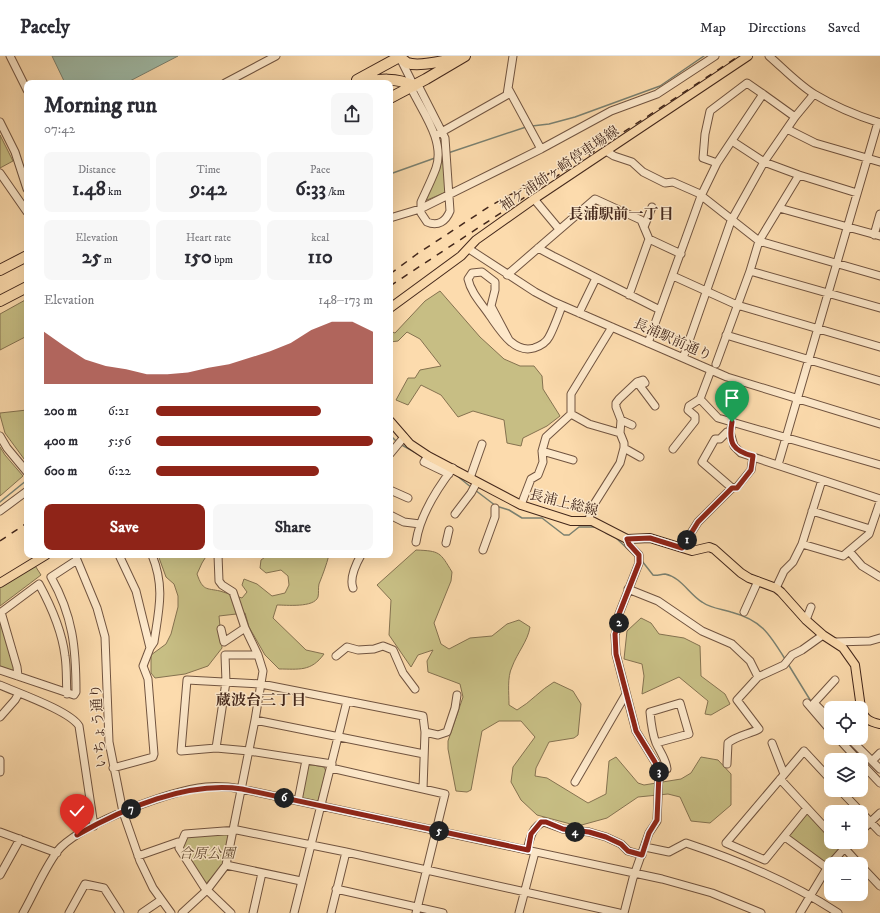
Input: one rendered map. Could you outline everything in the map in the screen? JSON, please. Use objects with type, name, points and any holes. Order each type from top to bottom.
[{"type":"highway","points":[[356,80],[400,56],[408,63],[413,64],[444,61],[464,56]]},
{"type":"highway","points":[[393,96],[414,86],[464,56]]},
{"type":"highway","points":[[374,80],[396,79],[414,86]]},
{"type":"highway","points":[[0,270],[24,258]]},
{"type":"highway","points":[[0,301],[24,289]]},
{"type":"main road","name":"袖ケ浦姉ヶ崎停車場線","points":[[393,306],[469,249],[476,240],[606,150],[748,56]]},
{"type":"main road","name":"長浦上総線","points":[[393,424],[410,444],[451,471],[473,480],[522,505],[571,521],[589,521],[598,523],[627,539]]},
{"type":"main road","points":[[627,539],[650,538],[692,551],[712,547],[737,570],[749,578],[776,588],[806,620],[823,635],[843,648],[855,666],[860,701]]},
{"type":"main road","points":[[0,583],[41,558]]},
{"type":"main road","points":[[868,720],[880,724]]},
{"type":"street","points":[[10,56],[24,84]]},
{"type":"street","points":[[231,80],[276,56]]},
{"type":"street","points":[[400,56],[414,86],[413,92],[434,135],[438,149],[436,166],[421,202],[420,208],[427,222],[437,224],[442,222],[450,211],[446,147],[442,132],[419,87],[414,86]]},
{"type":"street","points":[[434,135],[442,132],[507,95],[509,90],[513,56]]},
{"type":"street","points":[[393,217],[420,208],[541,149],[611,111],[667,88],[715,56]]},
{"type":"street","points":[[769,56],[800,84],[814,94],[845,110],[879,123],[867,158],[848,228],[827,293],[778,465]]},
{"type":"street","points":[[717,163],[703,158],[705,134],[710,111],[747,83],[795,118]]},
{"type":"street","points":[[509,90],[541,149]]},
{"type":"street","points":[[648,343],[701,196],[717,163],[763,94]]},
{"type":"street","points":[[683,358],[731,221],[764,162],[814,94]]},
{"type":"street","points":[[0,122],[15,152],[24,180]]},
{"type":"street","points":[[787,129],[815,143],[880,162]]},
{"type":"street","points":[[732,141],[764,162],[799,175],[857,193]]},
{"type":"street","points":[[606,150],[614,156],[632,162],[643,172],[665,183],[673,182],[698,193],[731,221],[759,241],[880,276]]},
{"type":"street","points":[[0,173],[24,208]]},
{"type":"street","points":[[673,449],[695,420],[695,416],[688,410],[689,406],[700,399],[750,271],[759,241],[799,175]]},
{"type":"street","points":[[506,275],[595,199],[641,220],[649,239],[681,254]]},
{"type":"street","points":[[534,200],[559,229]]},
{"type":"street","points":[[644,227],[652,207]]},
{"type":"street","points":[[779,208],[877,235],[880,214]]},
{"type":"street","points":[[629,295],[649,239]]},
{"type":"street","points":[[538,248],[660,310]]},
{"type":"street","name":"長浦駅前通り","points":[[469,249],[506,275],[562,306],[683,358],[713,367],[751,385],[880,424]]},
{"type":"street","points":[[750,271],[880,308]]},
{"type":"street","points":[[509,340],[491,306],[495,290],[495,282],[482,272],[472,273],[468,279],[470,286],[509,340],[517,346],[532,349],[543,344],[548,338],[562,306]]},
{"type":"street","points":[[672,276],[737,305],[880,348]]},
{"type":"street","points":[[579,313],[596,278]]},
{"type":"street","points":[[522,505],[531,479],[538,475],[543,462],[542,451],[546,437],[571,414],[571,394],[612,327]]},
{"type":"street","points":[[726,335],[880,381]]},
{"type":"street","points":[[589,521],[591,509],[620,463],[624,448],[624,443],[620,434],[621,420],[616,403],[638,382],[643,380],[645,383]]},
{"type":"street","points":[[638,382],[655,406]]},
{"type":"street","points":[[700,399],[718,418],[880,465]]},
{"type":"street","points":[[571,414],[589,424],[620,434]]},
{"type":"street","points":[[621,420],[632,425]]},
{"type":"street","points":[[732,422],[730,432],[734,446],[741,453],[880,499]]},
{"type":"street","points":[[730,432],[727,432],[720,439],[715,439],[702,462],[732,488]]},
{"type":"street","points":[[0,436],[7,448],[24,469]]},
{"type":"street","points":[[393,450],[404,437]]},
{"type":"street","points":[[455,514],[471,493],[482,444]]},
{"type":"street","points":[[624,448],[640,457]]},
{"type":"street","points":[[542,451],[573,460]]},
{"type":"street","points":[[682,548],[698,522],[732,488],[737,488],[751,470],[753,456]]},
{"type":"street","points":[[416,542],[417,531],[420,524],[432,500],[451,471]]},
{"type":"street","points":[[776,588],[784,571],[793,562],[802,544],[822,480]]},
{"type":"street","points":[[393,491],[408,498]]},
{"type":"street","points":[[0,511],[24,493]]},
{"type":"street","points":[[802,544],[843,556],[869,534],[880,502]]},
{"type":"street","points":[[483,550],[495,517],[495,508]]},
{"type":"street","points":[[812,511],[870,529]]},
{"type":"street","points":[[393,516],[404,522],[420,524]]},
{"type":"street","points":[[446,543],[448,530]]},
{"type":"street","points":[[624,913],[649,833],[657,820],[659,773],[655,762],[636,731],[616,654],[615,634],[619,622],[619,614],[639,563],[639,555],[629,544],[627,539]]},
{"type":"street","points":[[849,552],[862,566],[880,577]]},
{"type":"street","points":[[0,670],[67,694],[74,695],[76,692],[75,648],[70,620],[51,577],[76,558]]},
{"type":"street","name":"いちょう通り","points":[[76,558],[97,608],[105,637],[110,742],[113,768],[123,812],[138,856],[153,888],[171,913]]},
{"type":"street","points":[[120,558],[136,591],[150,648]]},
{"type":"street","points":[[113,768],[152,757],[154,754],[148,679],[143,666],[154,642],[160,592],[159,576],[153,558]]},
{"type":"street","points":[[182,913],[207,890],[226,865],[256,720],[263,671],[258,655],[245,628],[233,592],[222,585],[219,581],[218,558]]},
{"type":"street","points":[[353,588],[351,584],[356,564],[359,558]]},
{"type":"street","points":[[744,612],[758,581]]},
{"type":"street","points":[[18,676],[17,667],[0,612],[39,584],[54,615],[63,644],[67,694]]},
{"type":"street","points":[[628,589],[658,601],[702,631],[732,644],[750,660],[758,677]]},
{"type":"street","points":[[806,620],[811,607]]},
{"type":"street","points":[[221,629],[224,642],[245,628]]},
{"type":"street","points":[[727,764],[728,743],[759,729],[737,700],[758,677],[784,665],[792,655],[802,650],[823,635]]},
{"type":"street","points":[[835,642],[870,641],[880,638]]},
{"type":"street","points":[[336,656],[347,647],[358,650],[374,649],[384,646],[393,650],[403,673],[415,689]]},
{"type":"street","points":[[216,748],[226,682],[225,655],[258,655]]},
{"type":"street","points":[[417,910],[444,794],[423,789],[306,760],[249,751],[216,748],[181,751],[187,680],[261,684],[423,716],[425,732],[423,789]]},
{"type":"street","points":[[824,713],[814,703],[835,680]]},
{"type":"street","points":[[0,685],[60,711],[76,721],[79,726],[94,826]]},
{"type":"street","points":[[0,717],[15,700],[19,693]]},
{"type":"street","points":[[575,782],[626,694]]},
{"type":"street","points":[[425,732],[438,735],[447,732],[454,713],[457,695]]},
{"type":"street","points":[[294,913],[310,844],[347,701]]},
{"type":"street","points":[[656,743],[689,734],[680,703],[650,712],[651,725],[656,743],[666,763],[667,769],[659,773]]},
{"type":"street","points":[[807,703],[824,723]]},
{"type":"street","points":[[256,720],[424,754]]},
{"type":"street","points":[[772,743],[782,777],[824,826]]},
{"type":"street","points":[[844,745],[852,753]]},
{"type":"street","points":[[856,745],[880,770]]},
{"type":"street","points":[[807,808],[765,860],[726,843],[804,752],[824,773]]},
{"type":"street","points":[[872,761],[880,753]]},
{"type":"street","points":[[0,760],[0,772]]},
{"type":"street","points":[[298,801],[306,760]]},
{"type":"street","points":[[868,770],[880,783]]},
{"type":"street","points":[[23,913],[57,852],[67,842],[94,826],[123,812],[191,790],[217,787],[242,789],[662,879],[694,888],[761,913]]},
{"type":"street","points":[[847,797],[880,832]]},
{"type":"street","points":[[868,825],[880,813]]},
{"type":"street","points":[[519,913],[525,892],[531,851],[531,834],[539,824],[544,822],[563,829],[589,832],[606,837],[621,844],[628,851],[642,855]]},
{"type":"street","points":[[231,913],[207,890],[179,848],[185,834],[234,830],[310,844],[619,913]]},
{"type":"street","points":[[0,832],[57,852]]},
{"type":"street","points":[[785,836],[824,866]]},
{"type":"street","points":[[1,872],[20,839]]},
{"type":"street","points":[[138,856],[178,842],[180,843]]},
{"type":"street","points":[[645,847],[669,852],[686,843],[759,870],[811,895],[838,913]]},
{"type":"street","points":[[845,849],[852,857]]},
{"type":"street","points":[[330,913],[346,852]]},
{"type":"street","points":[[226,865],[301,881]]},
{"type":"street","points":[[253,913],[262,873]]},
{"type":"street","points":[[800,913],[824,873]]},
{"type":"street","points":[[868,873],[880,886]]},
{"type":"street","points":[[69,913],[84,884],[104,888],[120,913]]},
{"type":"street","points":[[336,889],[417,910],[443,913]]},
{"type":"street","points":[[142,913],[161,900]]},
{"type":"green space","points":[[0,135],[13,161],[0,168]]},
{"type":"green space","points":[[443,149],[446,192],[427,200],[426,197],[440,168]]},
{"type":"green space","points":[[440,291],[480,337],[504,359],[520,366],[534,366],[542,376],[543,389],[560,416],[547,426],[523,438],[521,446],[507,443],[504,420],[473,411],[458,417],[441,395],[421,385],[408,405],[396,400],[408,378],[415,378],[420,370],[441,366],[420,339],[407,332],[398,341],[393,342],[393,332],[395,333],[425,301]]},
{"type":"green space","points":[[24,301],[24,338],[0,350],[0,314]]},
{"type":"green space","points":[[24,410],[24,459],[5,433],[0,413]]},
{"type":"green space","points":[[0,447],[23,476],[0,496]]},
{"type":"green space","points":[[416,550],[435,552],[445,560],[452,572],[451,581],[434,623],[441,644],[449,649],[470,638],[492,636],[507,624],[519,620],[530,627],[527,637],[510,671],[509,705],[517,710],[554,682],[573,691],[581,704],[578,735],[574,738],[549,742],[536,768],[535,776],[547,778],[588,803],[606,794],[609,761],[616,757],[638,783],[644,785],[681,779],[691,773],[701,757],[718,760],[731,774],[731,805],[710,823],[691,821],[680,797],[668,794],[638,797],[607,818],[578,826],[537,815],[521,800],[511,782],[513,767],[535,737],[521,721],[499,721],[482,731],[471,790],[467,792],[456,791],[448,749],[448,741],[463,697],[460,684],[428,672],[427,661],[433,650],[418,655],[411,667],[389,635],[391,600],[377,585]]},
{"type":"green space","points":[[159,558],[205,558],[197,574],[201,583],[206,588],[242,598],[247,592],[242,585],[244,579],[257,584],[272,596],[285,593],[289,585],[288,576],[281,570],[266,573],[260,568],[261,560],[264,558],[328,558],[319,584],[318,597],[315,601],[299,605],[277,605],[273,618],[306,650],[324,654],[319,660],[309,667],[299,669],[279,669],[265,655],[249,627],[245,613],[219,616],[222,648],[208,666],[185,674],[155,678],[151,673],[151,655],[166,644],[171,634],[178,607],[178,596],[174,584],[166,577]]},
{"type":"green space","points":[[34,564],[41,575],[0,606],[0,584]]},
{"type":"green space","points":[[0,613],[18,676],[0,670]]},
{"type":"green space","points":[[641,618],[651,623],[659,634],[684,638],[700,646],[701,676],[725,694],[730,704],[711,715],[705,714],[708,701],[679,677],[642,694],[644,676],[642,664],[624,659],[627,631]]},
{"type":"green space","points":[[307,764],[324,767],[326,771],[318,801],[300,797]]},
{"type":"green space","points":[[807,808],[824,826],[824,849],[843,849],[836,857],[824,857],[824,866],[785,837]]},
{"type":"green space","name":"合原公園","points":[[225,832],[230,836],[224,863],[206,884],[182,848],[188,836]]},
{"type":"shaded area","points":[[52,56],[178,56],[132,80],[64,80]]},
{"type":"waterway","points":[[532,126],[549,124],[575,117],[660,86],[704,56]]},
{"type":"waterway","points":[[448,153],[526,127]]},
{"type":"waterway","points":[[393,173],[435,158]]},
{"type":"waterway","points":[[393,438],[397,442]]},
{"type":"waterway","points":[[400,444],[418,454]]},
{"type":"waterway","points":[[456,475],[472,488]]},
{"type":"waterway","points":[[0,502],[24,482]]},
{"type":"waterway","points":[[475,490],[496,506],[509,510],[522,518],[542,518],[564,535],[569,535],[579,527],[596,527]]},
{"type":"waterway","points":[[606,533],[616,538],[631,552]]},
{"type":"waterway","points":[[642,561],[653,575],[665,574],[671,576],[680,582],[697,599],[705,604],[750,619],[769,635],[785,659]]},
{"type":"waterway","points":[[788,664],[812,703]]},
{"type":"railway","points":[[393,284],[739,56]]},
{"type":"railway","points":[[393,272],[417,254],[490,206],[561,167]]},
{"type":"railway","points":[[0,541],[24,525]]},
{"type":"district","name":"長浦駅前一丁目","points":[[621,214]]},
{"type":"district","name":"蔵波台三丁目","points":[[261,700]]},
{"type":"route","points":[[77,835],[132,808],[175,794],[205,788],[229,787],[528,850],[531,834],[541,822],[546,822],[563,829],[578,832],[589,832],[606,837],[621,844],[628,851],[642,855],[649,833],[657,820],[659,773],[655,762],[636,731],[616,654],[615,634],[619,622],[619,614],[639,563],[639,555],[629,544],[627,539],[650,538],[682,548],[698,522],[732,488],[737,488],[751,470],[753,456],[741,453],[734,446],[730,432],[732,422]]}]
